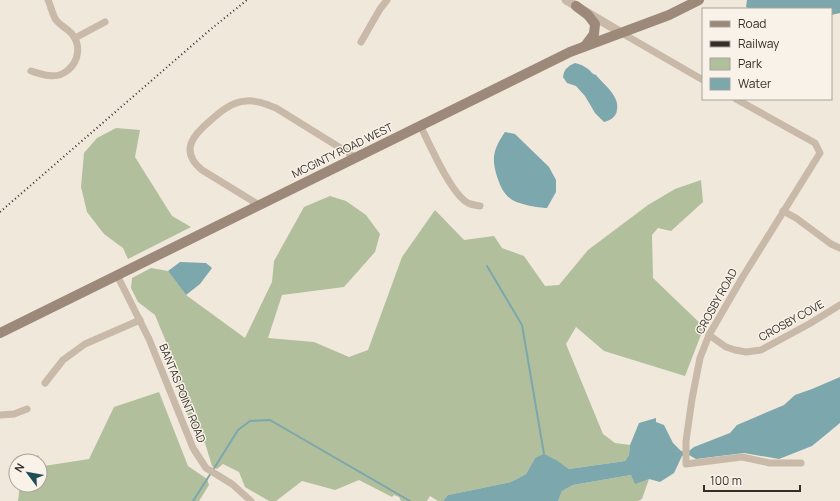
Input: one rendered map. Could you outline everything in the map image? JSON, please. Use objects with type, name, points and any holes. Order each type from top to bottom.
[{"type":"main road","name":"MCGINTY ROAD WEST","points":[[0,333],[568,53],[668,15],[699,0]]},
{"type":"main road","points":[[576,6],[588,15],[595,24],[594,34],[583,47]]},
{"type":"street","points":[[31,71],[47,77],[62,74],[69,70],[77,56],[78,48],[75,38],[56,19],[48,0]]},
{"type":"street","points":[[361,42],[380,9],[387,0]]},
{"type":"street","points":[[566,0],[702,79]]},
{"type":"street","points":[[75,38],[105,22]]},
{"type":"street","name":"CROSBY ROAD","points":[[738,100],[815,143],[820,153],[742,278],[709,335],[700,358],[692,399],[686,464],[742,457],[770,463],[801,463]]},
{"type":"street","points":[[259,205],[202,170],[192,159],[190,152],[194,136],[198,131],[227,108],[236,103],[246,101],[266,104],[276,108],[355,157]]},
{"type":"street","points":[[420,125],[443,171],[458,195],[468,203],[480,206]]},
{"type":"street","points":[[783,212],[796,218],[831,244],[840,248]]},
{"type":"street","name":"BANTAS POINT ROAD","points":[[118,275],[149,339],[193,448],[206,468],[232,484],[251,501]]},
{"type":"street","name":"CROSBY COVE","points":[[709,335],[726,347],[735,350],[746,352],[761,350],[840,305]]},
{"type":"street","points":[[45,382],[63,360],[85,344],[140,320]]},
{"type":"street","points":[[0,415],[14,414],[27,409]]},
{"type":"green space","points":[[116,128],[140,130],[135,157],[172,216],[191,227],[128,259],[123,248],[104,234],[87,212],[81,187],[84,153],[97,138]]},
{"type":"green space","points":[[701,180],[703,202],[671,231],[658,228],[652,235],[653,278],[704,327],[685,376],[604,351],[576,327],[566,344],[603,434],[615,443],[630,445],[629,455],[625,461],[569,469],[558,461],[535,458],[526,474],[511,482],[448,495],[443,501],[438,501],[430,496],[427,501],[401,501],[399,497],[394,495],[392,497],[359,480],[335,490],[302,481],[276,501],[269,501],[245,487],[239,472],[223,464],[217,469],[212,466],[205,443],[199,438],[180,399],[171,354],[155,315],[138,302],[131,288],[132,278],[151,268],[168,271],[186,295],[245,338],[272,282],[274,261],[304,207],[330,196],[346,201],[366,215],[380,234],[375,252],[344,287],[282,295],[268,338],[314,342],[349,357],[368,350],[402,257],[435,210],[464,240],[494,236],[502,248],[524,256],[545,286],[559,285],[588,250],[648,205],[675,189]]},
{"type":"green space","points":[[159,392],[188,466],[207,479],[209,485],[199,501],[18,501],[19,493],[48,493],[48,465],[89,459],[114,407]]},
{"type":"green space","points":[[631,475],[649,479],[642,499],[638,501],[558,501],[562,491],[573,485]]},
{"type":"water","points":[[747,0],[840,0],[840,13],[832,15],[832,8],[746,7]]},
{"type":"water","points":[[575,63],[583,66],[596,75],[614,95],[617,110],[616,115],[611,119],[604,122],[595,113],[585,96],[576,86],[567,83],[563,77],[567,68]]},
{"type":"water","points":[[505,132],[515,134],[549,167],[556,180],[556,192],[547,208],[518,203],[507,196],[502,189],[495,168],[494,156],[497,145]]},
{"type":"water","points":[[180,262],[206,263],[212,268],[200,284],[186,295],[168,271]]},
{"type":"water","points":[[840,377],[840,423],[812,446],[779,459],[744,453],[696,459],[689,455],[682,456],[674,473],[660,482],[649,479],[635,484],[631,475],[573,485],[562,491],[558,501],[443,501],[448,495],[511,482],[526,474],[535,458],[544,454],[558,461],[569,469],[625,461],[629,455],[630,445],[639,423],[656,418],[656,422],[664,425],[673,443],[681,451],[689,451],[694,447],[730,433],[737,425],[784,405],[795,395]]},
{"type":"waterway","points":[[487,266],[522,325],[544,454]]},
{"type":"waterway","points":[[213,470],[238,430],[250,421],[270,420],[410,501]]},
{"type":"waterway","points":[[193,501],[211,473]]},
{"type":"railway","points":[[0,212],[211,29],[247,0]]}]
